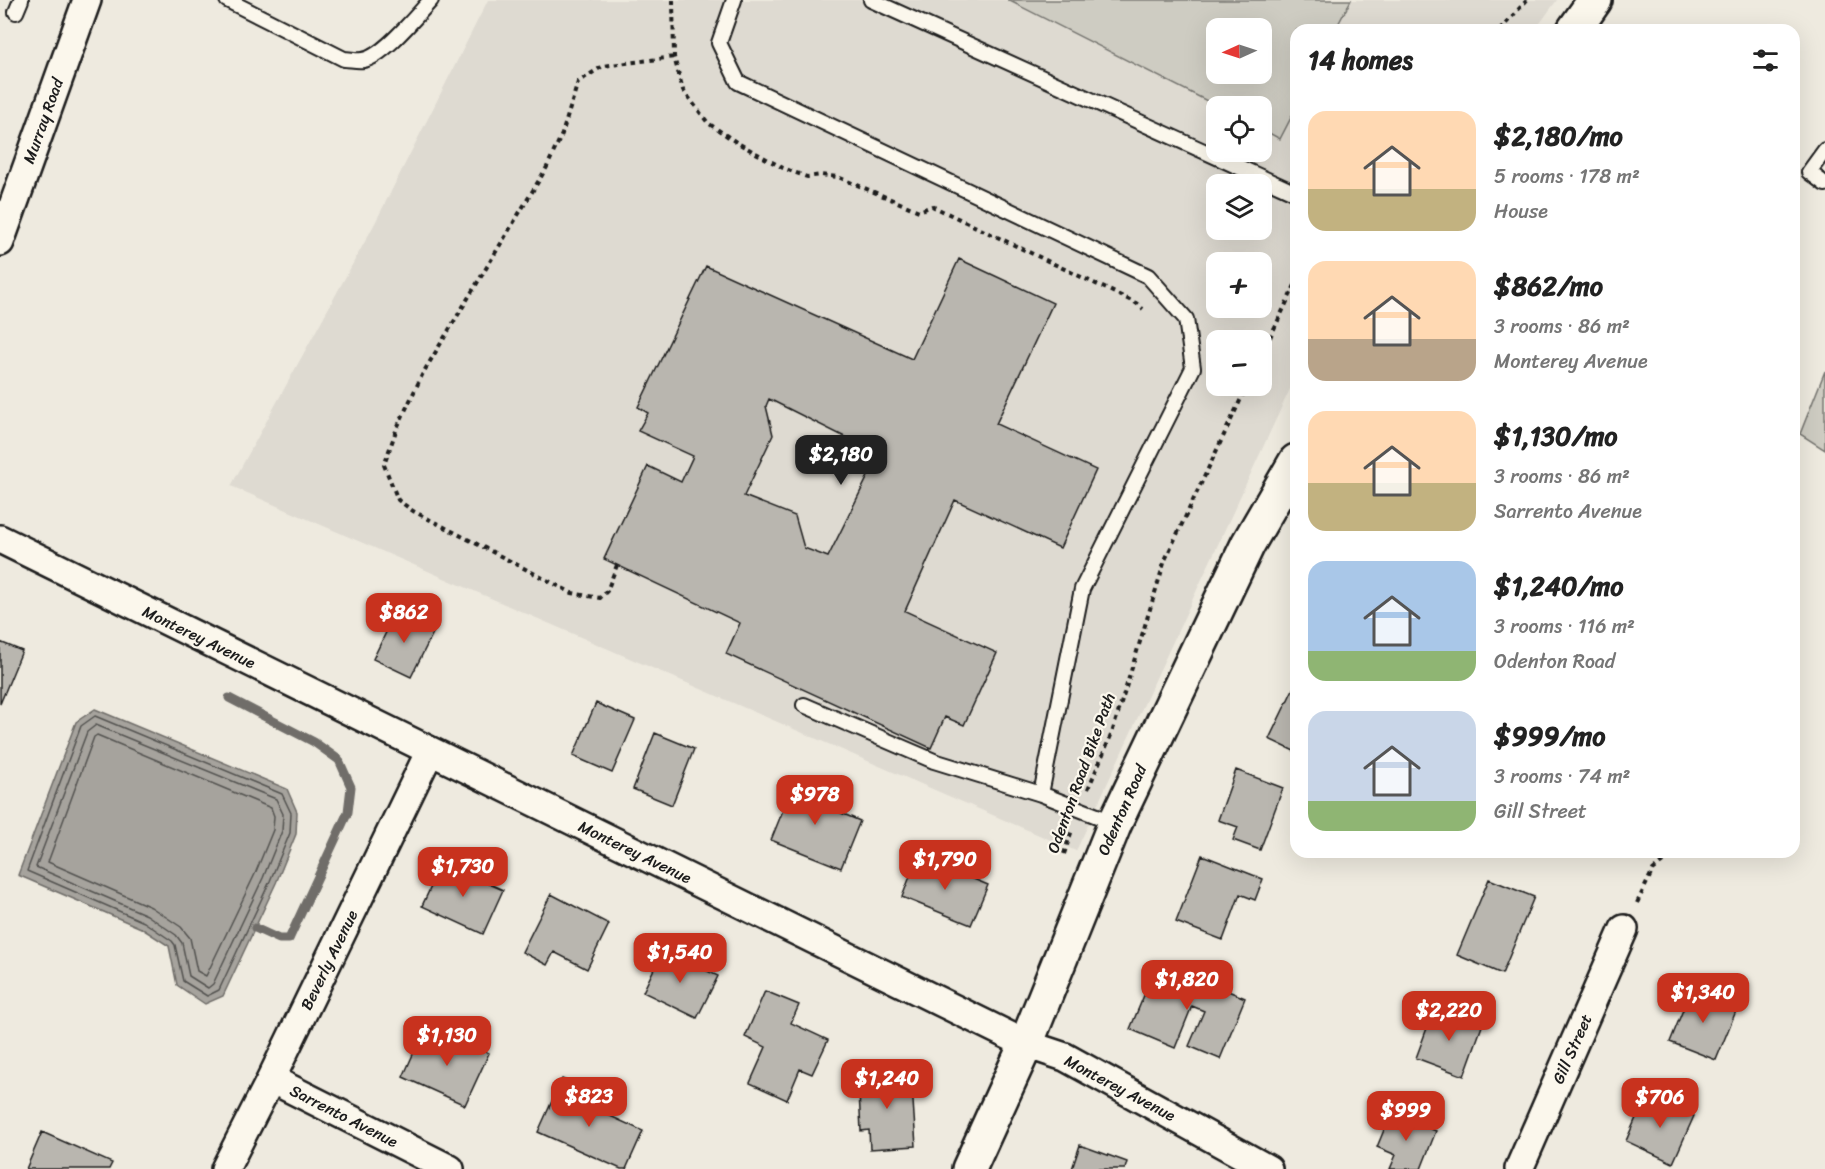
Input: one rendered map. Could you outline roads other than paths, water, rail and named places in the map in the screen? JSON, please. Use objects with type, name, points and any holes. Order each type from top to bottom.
[{"type":"street","name":"Murray Road","points":[[0,242],[87,0]]},
{"type":"street","points":[[1578,24],[1595,0]]},
{"type":"street","name":"Odenton Road","points":[[969,1169],[1026,1044],[1115,823],[1248,544],[1290,473]]},
{"type":"street","name":"Monterey Avenue","points":[[0,539],[1026,1044],[1065,1057],[1268,1169]]},
{"type":"street","name":"Beverly Avenue","points":[[225,1169],[430,751]]},
{"type":"street","name":"Gill Street","points":[[1519,1169],[1624,929]]},
{"type":"street","name":"Sarrento Avenue","points":[[271,1079],[450,1169]]},
{"type":"lane","points":[[227,0],[344,59],[364,60],[381,50],[412,22],[431,0]]},
{"type":"lane","points":[[734,0],[719,43],[738,82],[1148,276],[1186,319],[1193,368],[1082,589],[1041,794]]},
{"type":"lane","points":[[871,0],[1290,190]]},
{"type":"lane","points":[[1825,150],[1809,172],[1825,184]]},
{"type":"lane","points":[[804,705],[934,761],[1041,794],[1115,823]]},
{"type":"water","points":[[95,709],[287,789],[297,812],[296,834],[276,883],[223,996],[205,1004],[177,985],[169,946],[141,928],[18,875],[76,722]]},
{"type":"waterway","points":[[229,698],[314,742],[339,760],[351,787],[348,812],[289,939],[279,939],[255,928]]}]
